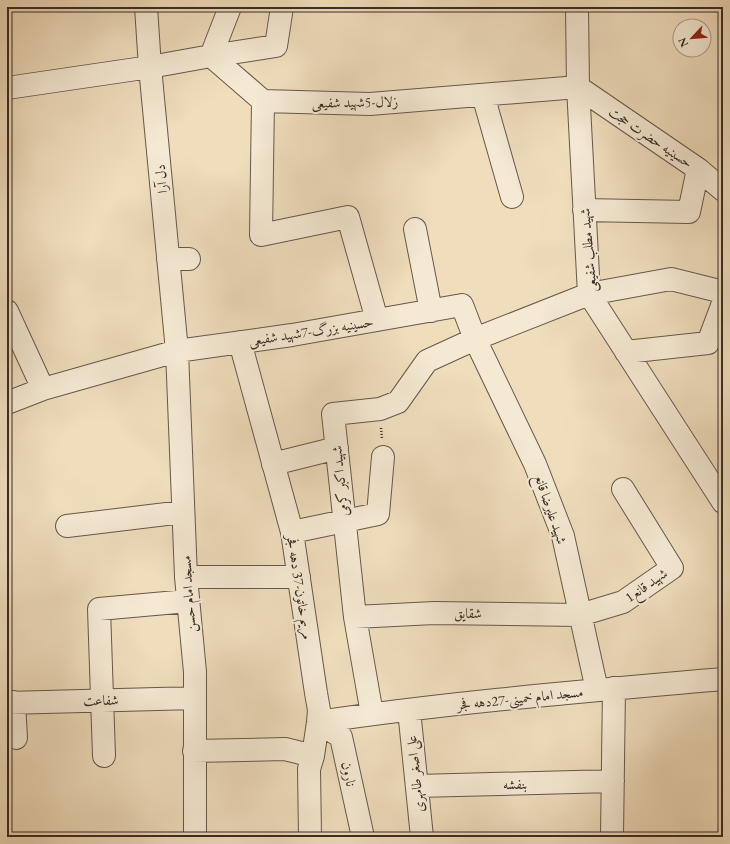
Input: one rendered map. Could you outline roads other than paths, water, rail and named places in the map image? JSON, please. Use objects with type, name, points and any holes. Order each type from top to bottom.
[{"type":"street","name":"دل آرا","points":[[146,7],[150,68],[178,259],[176,351]]},
{"type":"street","points":[[211,56],[230,7]]},
{"type":"street","points":[[7,88],[150,68],[211,56],[276,46],[282,7]]},
{"type":"street","name":"شهید مطلب شفیعی","points":[[576,7],[578,87],[589,294],[723,502]]},
{"type":"street","points":[[211,56],[263,101],[261,235],[348,217],[377,320]]},
{"type":"street","name":"زلال-5شهید شفیعی","points":[[263,101],[370,104],[578,87]]},
{"type":"street","name":"حسینیه حضرت حجت","points":[[578,87],[698,169],[723,190]]},
{"type":"street","points":[[483,95],[512,197]]},
{"type":"street","points":[[584,210],[690,212],[698,169]]},
{"type":"street","points":[[414,229],[431,311]]},
{"type":"street","points":[[475,339],[589,294],[671,279],[723,292]]},
{"type":"street","points":[[626,352],[716,343],[723,303]]},
{"type":"street","name":"حسینیه بزرگ-7شهید شفیعی","points":[[7,403],[43,389],[176,351],[292,335],[462,305],[475,339]]},
{"type":"street","points":[[7,311],[43,389]]},
{"type":"street","name":"شهید اکبر کرمی","points":[[372,714],[355,616],[333,414],[380,409],[398,402],[427,361],[475,339]]},
{"type":"street","name":"شهید علیرضا قانع","points":[[475,339],[535,464],[563,536],[580,615],[606,689],[613,781],[612,837]]},
{"type":"street","name":"مریم خاتون-37 دهه فجر","points":[[240,342],[292,532],[319,710],[313,756],[309,769],[310,837]]},
{"type":"street","name":"مسجد امام حسن","points":[[176,351],[186,577],[195,672],[195,837]]},
{"type":"street","points":[[273,464],[337,448]]},
{"type":"street","points":[[292,532],[378,514],[383,457]]},
{"type":"street","name":"1شهید قانع","points":[[580,615],[623,602],[672,568],[623,489]]},
{"type":"street","points":[[67,526],[183,512]]},
{"type":"street","points":[[186,577],[299,577]]},
{"type":"street","points":[[104,756],[99,609],[188,601]]},
{"type":"street","name":"شقایق","points":[[355,616],[434,613],[580,615]]},
{"type":"street","name":"مسجد امام خمینی-27دهه فجر","points":[[318,722],[408,710],[606,689],[723,679]]},
{"type":"street","name":"شفاعت","points":[[10,702],[195,698]]},
{"type":"street","points":[[10,702],[16,738]]},
{"type":"street","name":"علی اصغر طامهری","points":[[408,710],[422,837]]},
{"type":"street","name":"نارون","points":[[318,722],[341,737],[363,837]]},
{"type":"street","points":[[194,751],[285,749],[313,756]]},
{"type":"street","name":"بنفشه","points":[[417,786],[613,781]]}]
